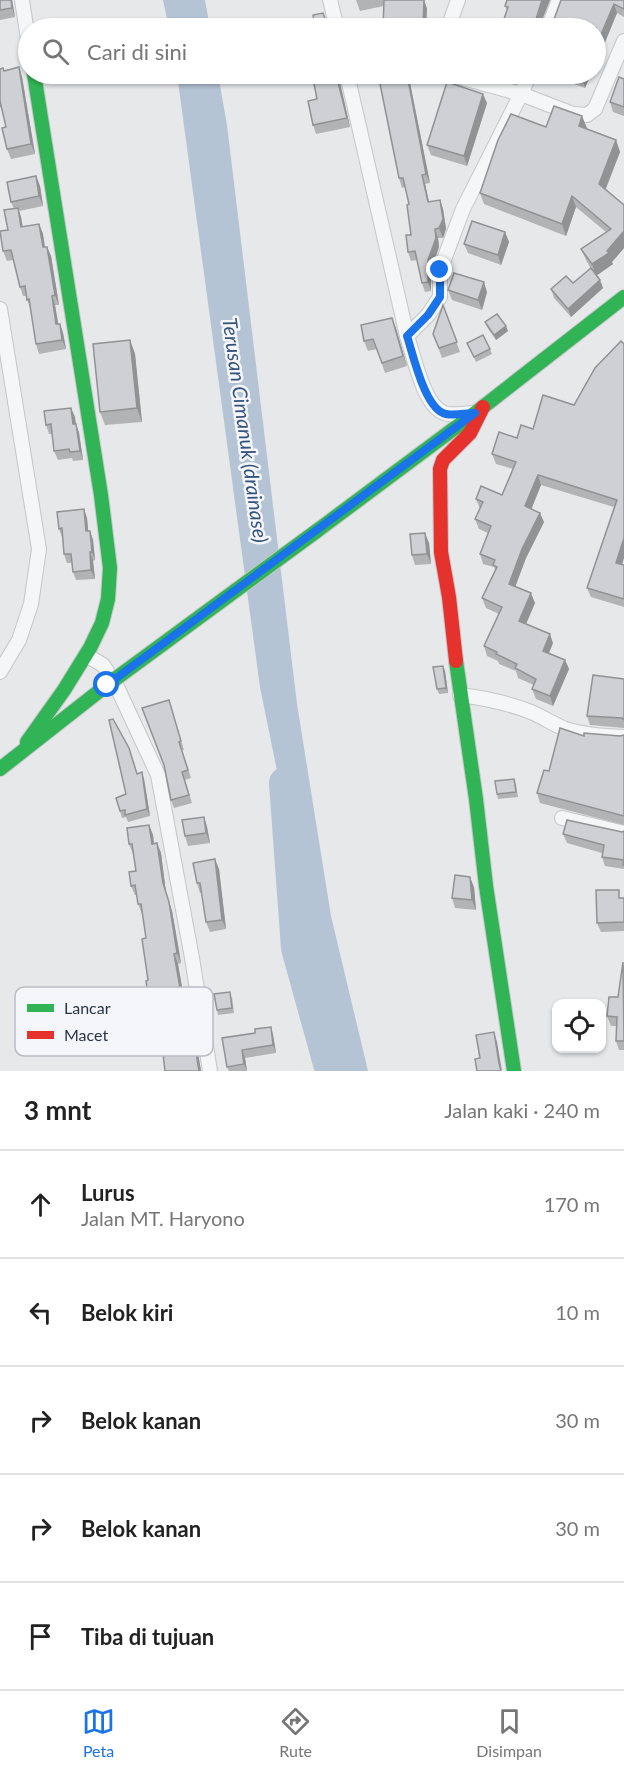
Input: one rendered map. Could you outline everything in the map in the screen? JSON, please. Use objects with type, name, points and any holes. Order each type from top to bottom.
[{"type":"street","points":[[22,0],[25,18]]},
{"type":"street","points":[[330,0],[334,18]]},
{"type":"street","points":[[452,18],[458,0]]},
{"type":"street","points":[[552,18],[559,0]]},
{"type":"street","points":[[606,82],[624,41]]},
{"type":"street","points":[[16,757],[64,690],[86,655],[102,623],[108,599],[110,568],[101,495],[36,84]]},
{"type":"street","points":[[349,84],[407,336],[428,397],[437,409],[445,414],[479,410]]},
{"type":"street","points":[[486,84],[522,94],[573,114],[587,115],[594,109],[605,84]]},
{"type":"street","points":[[407,336],[428,315],[440,297],[440,270],[463,209],[526,84]]},
{"type":"street","points":[[0,769],[107,685],[479,410],[624,297]]},
{"type":"street","points":[[0,309],[39,549],[28,613],[19,640],[0,672]]},
{"type":"street","points":[[479,410],[470,433],[443,460],[440,469],[441,552],[514,1071]]},
{"type":"street","points":[[86,655],[103,665],[117,687],[158,775],[197,987]]},
{"type":"street","points":[[460,695],[490,698],[532,713],[564,729],[601,736],[624,737]]},
{"type":"street","points":[[562,818],[624,833]]},
{"type":"street","points":[[208,1056],[210,1071]]},
{"type":"water","points":[[163,0],[205,0],[208,18],[167,18]]},
{"type":"water","points":[[178,84],[220,84],[227,125],[297,704],[331,916],[368,1071],[338,1071],[260,687]]},
{"type":"building","points":[[0,0],[11,0],[12,8],[0,10]]},
{"type":"building","points":[[384,0],[424,0],[423,18],[383,18]]},
{"type":"building","points":[[507,0],[542,0],[536,18],[504,18],[508,7],[505,6]]},
{"type":"building","points":[[561,0],[624,0],[624,9],[614,4],[606,23],[606,18],[554,18]]},
{"type":"building","points":[[323,13],[325,18],[314,18],[313,15]]},
{"type":"building","points":[[18,67],[18,84],[22,84],[31,144],[7,149],[2,128],[6,127],[0,101],[0,69],[3,68],[4,71]]},
{"type":"building","points":[[619,77],[624,79],[624,107],[610,102]]},
{"type":"building","points":[[314,84],[338,84],[347,118],[313,125],[308,101],[317,99]]},
{"type":"building","points":[[380,84],[409,84],[426,174],[422,175],[428,202],[440,200],[443,219],[439,228],[435,229],[436,238],[428,260],[428,282],[422,283],[415,251],[408,252],[406,235],[411,235],[407,205],[409,204],[403,178],[399,178]]},
{"type":"building","points":[[446,84],[483,94],[464,156],[427,145]]},
{"type":"building","points":[[554,106],[582,116],[579,126],[616,140],[599,184],[624,205],[624,231],[607,251],[609,253],[592,264],[581,249],[611,229],[572,196],[562,224],[480,193],[498,140],[511,114],[546,127]]},
{"type":"building","points":[[36,176],[39,196],[11,202],[7,182]]},
{"type":"building","points":[[18,208],[21,227],[39,224],[43,247],[47,247],[55,295],[52,296],[56,324],[60,324],[62,340],[36,344],[25,286],[20,287],[11,250],[3,251],[0,231],[8,230],[4,210]]},
{"type":"building","points":[[472,221],[505,232],[498,255],[464,244]]},
{"type":"building","points":[[591,268],[600,280],[568,309],[551,289],[566,276],[573,283]]},
{"type":"building","points":[[454,273],[484,282],[478,300],[448,290]]},
{"type":"building","points":[[443,305],[457,342],[439,348],[433,334]]},
{"type":"building","points":[[497,314],[506,326],[494,335],[485,322]]},
{"type":"building","points":[[392,318],[403,356],[382,363],[373,339],[364,341],[361,325]]},
{"type":"building","points":[[483,335],[490,349],[474,357],[467,343]]},
{"type":"building","points":[[130,340],[137,408],[100,412],[93,344]]},
{"type":"building","points":[[621,341],[624,344],[624,538],[616,563],[624,565],[624,599],[587,588],[617,500],[538,475],[525,506],[540,513],[522,549],[509,584],[531,593],[519,621],[550,634],[543,651],[565,660],[550,696],[532,689],[536,679],[515,668],[517,664],[484,646],[502,607],[482,598],[497,567],[493,565],[495,560],[480,554],[491,526],[475,519],[483,502],[476,499],[481,486],[502,495],[516,462],[492,454],[499,432],[517,438],[521,425],[533,429],[543,395],[574,405],[595,368]]},
{"type":"building","points":[[71,408],[80,451],[70,452],[69,449],[54,451],[51,424],[46,425],[44,411]]},
{"type":"building","points":[[84,509],[86,531],[90,531],[91,570],[73,572],[71,554],[64,554],[62,528],[59,529],[57,512]]},
{"type":"building","points":[[425,533],[427,554],[412,555],[410,534]]},
{"type":"building","points":[[443,666],[446,688],[437,689],[433,667]]},
{"type":"building","points":[[593,675],[624,679],[624,720],[587,716]]},
{"type":"building","points":[[169,700],[188,770],[182,772],[189,795],[171,800],[164,765],[142,708]]},
{"type":"building","points":[[113,719],[129,748],[137,774],[142,772],[147,809],[125,815],[125,810],[120,811],[116,798],[126,794],[109,720]]},
{"type":"building","points":[[560,728],[584,736],[584,733],[624,735],[624,816],[537,793],[544,770],[549,771]]},
{"type":"building","points":[[514,779],[516,792],[497,794],[495,781]]},
{"type":"building","points":[[204,817],[206,833],[185,836],[182,820]]},
{"type":"building","points":[[567,820],[624,831],[624,860],[602,857],[604,845],[563,834]]},
{"type":"building","points":[[149,825],[152,844],[157,843],[163,883],[169,902],[180,987],[147,987],[146,981],[148,980],[142,939],[146,938],[141,904],[138,904],[135,885],[131,886],[129,872],[136,871],[127,828]]},
{"type":"building","points":[[215,859],[222,920],[206,922],[200,883],[197,883],[193,863]]},
{"type":"building","points":[[455,875],[470,877],[472,900],[452,898]]},
{"type":"building","points":[[596,890],[619,890],[619,898],[624,898],[624,922],[597,923]]},
{"type":"building","points":[[623,962],[624,1041],[616,1041],[617,1017],[607,1016],[609,997],[618,997]]},
{"type":"building","points":[[230,992],[232,1008],[217,1010],[214,994]]},
{"type":"building","points":[[271,1027],[273,1045],[242,1050],[244,1064],[227,1067],[222,1038],[255,1033],[255,1029]]},
{"type":"building","points":[[494,1032],[501,1071],[477,1071],[475,1059],[480,1058],[476,1035]]},
{"type":"building","points":[[163,1056],[197,1056],[199,1071],[165,1071]]},
{"type":"waterway","name":"Terusan Cimanuk (drainase)","points":[[285,783],[297,948],[331,1071]]},
{"type":"traffic: fast","points":[[27,742],[64,690],[90,648],[102,623],[108,599],[110,568],[101,495],[36,84]]},
{"type":"traffic: fast","points":[[318,530],[483,407],[624,297]]},
{"type":"traffic: fast","points":[[107,685],[318,530]]},
{"type":"traffic: fast","points":[[456,661],[486,886],[514,1071]]},
{"type":"traffic: fast","points":[[0,769],[107,685]]},
{"type":"traffic: jam","points":[[456,661],[441,552],[440,469],[443,460],[470,433],[483,407]]},
{"type":"route","points":[[107,685],[475,413],[445,414],[437,409],[428,397],[407,336],[437,303],[441,290],[440,270]]}]
